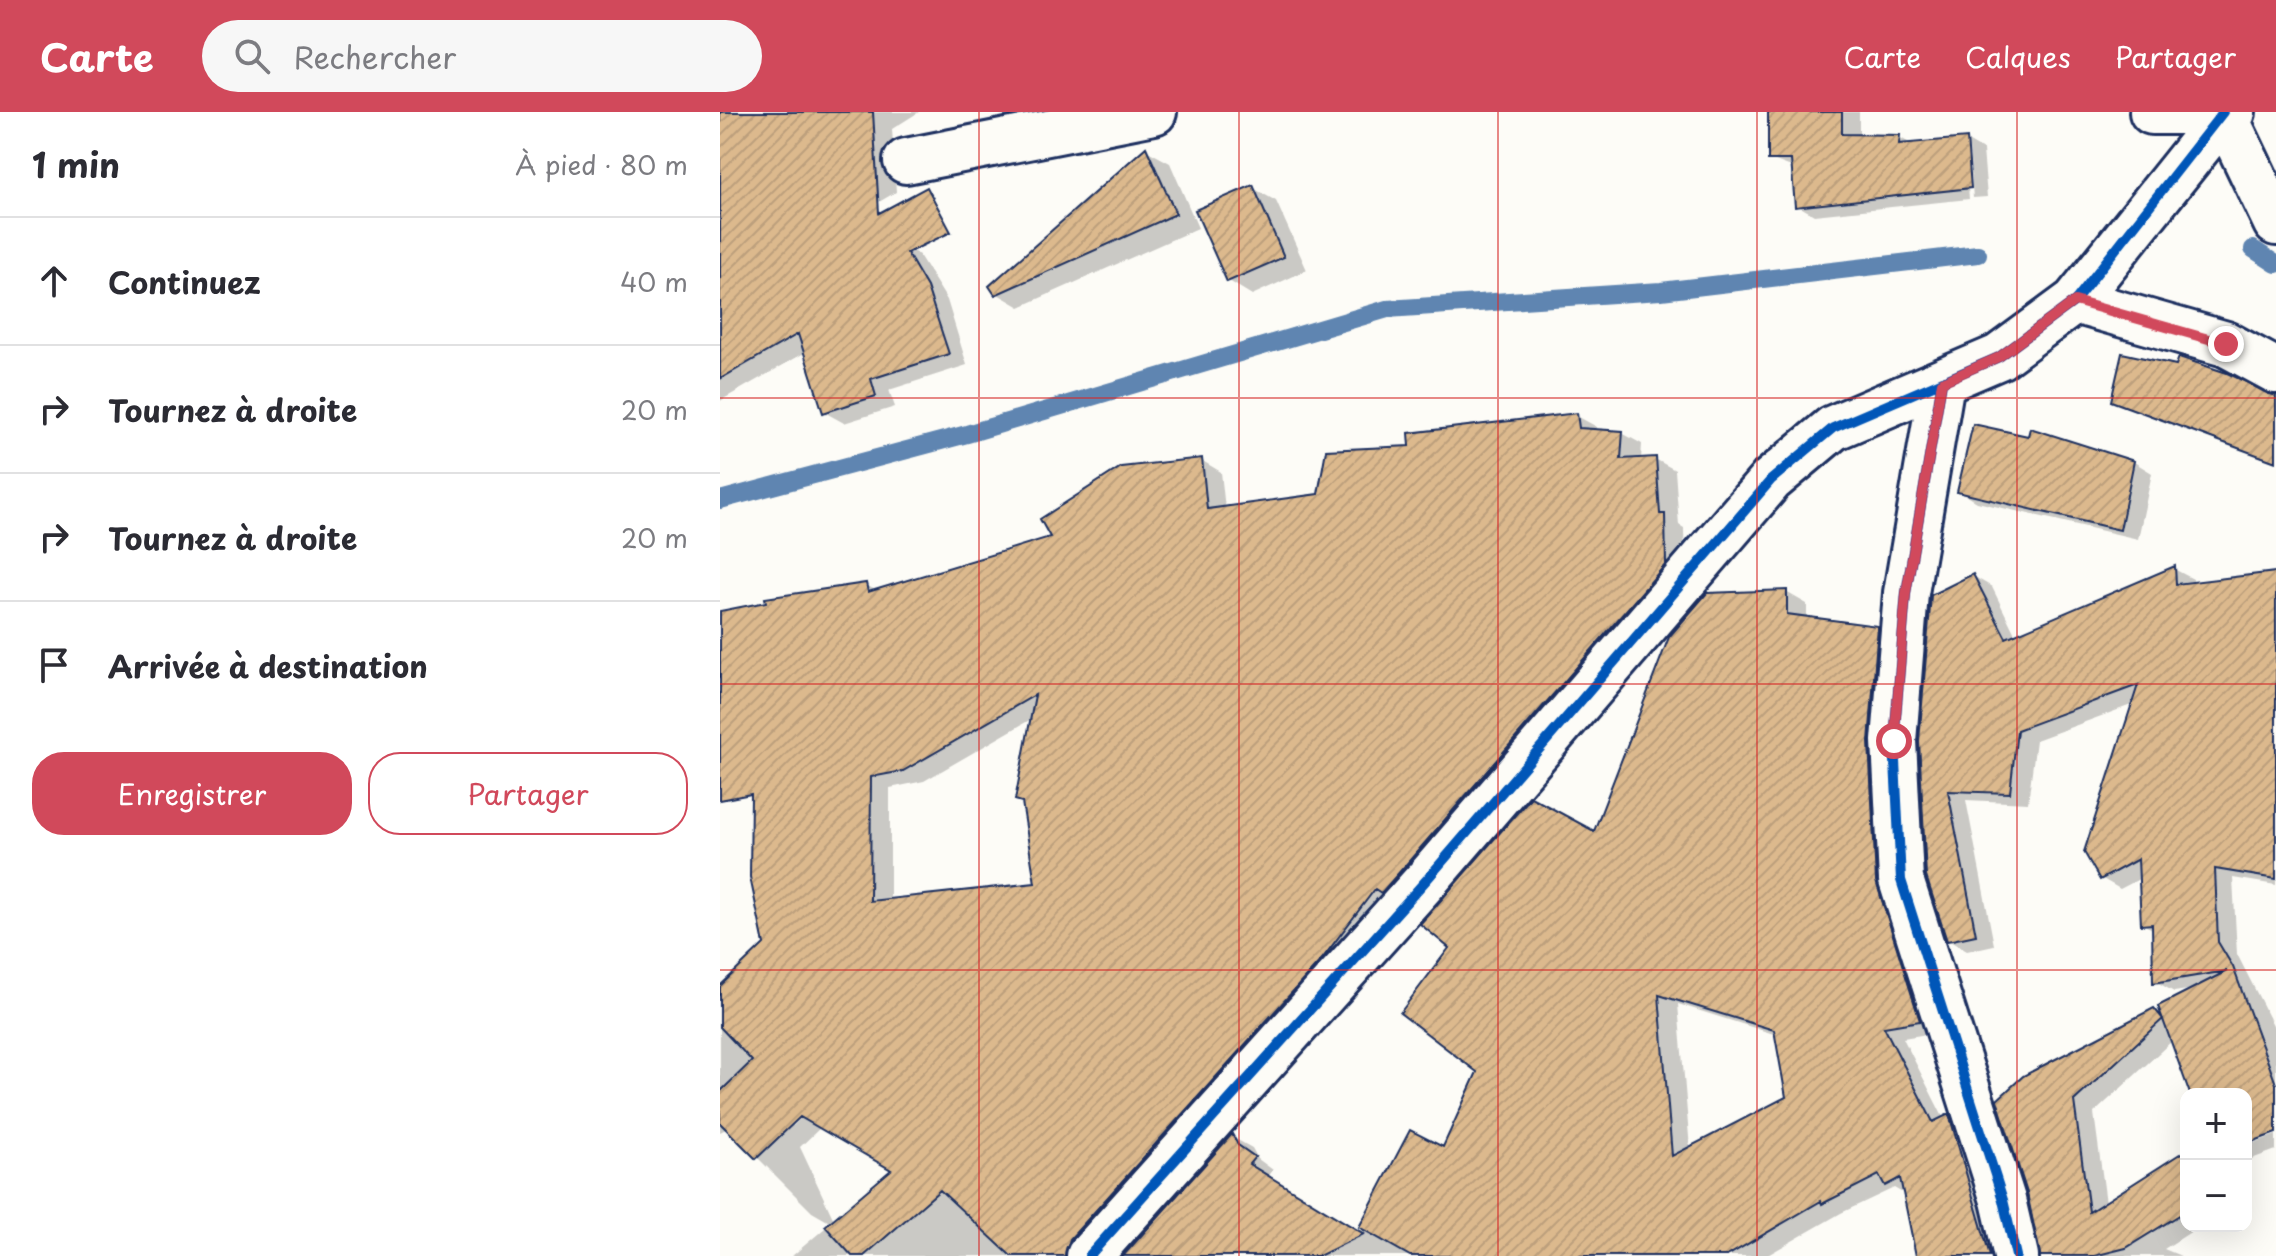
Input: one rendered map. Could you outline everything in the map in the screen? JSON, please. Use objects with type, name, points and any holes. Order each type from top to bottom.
[{"type":"street","points":[[906,161],[1154,112]]},
{"type":"street","points":[[2152,112],[2227,113]]},
{"type":"street","points":[[2227,113],[2276,223]]},
{"type":"street","points":[[1089,1256],[1429,877],[1771,480],[1833,428],[1999,357],[2075,301],[2227,113]]},
{"type":"street","points":[[2075,301],[2226,344],[2276,371]]},
{"type":"street","points":[[1942,382],[1906,593],[1897,697],[1894,741],[1901,880],[2003,1200],[2016,1256]]},
{"type":"building","points":[[720,112],[873,112],[879,213],[927,187],[951,232],[907,253],[927,287],[949,354],[871,379],[876,396],[823,413],[798,334],[720,379]]},
{"type":"building","points":[[1768,112],[1842,112],[1842,134],[1900,135],[1899,144],[1967,138],[1971,188],[1795,207],[1791,160],[1768,160]]},
{"type":"building","points":[[1146,147],[1176,214],[995,295],[989,286]]},
{"type":"building","points":[[1253,185],[1284,257],[1227,282],[1195,210]]},
{"type":"building","points":[[2122,353],[2176,365],[2179,357],[2227,373],[2276,396],[2276,462],[2111,401]]},
{"type":"building","points":[[1577,413],[1579,428],[1623,431],[1621,459],[1656,457],[1660,514],[1665,514],[1666,564],[1381,893],[1375,889],[1322,959],[1070,1239],[1065,1256],[1011,1256],[940,1190],[864,1256],[852,1256],[825,1226],[891,1170],[800,1117],[756,1159],[720,1123],[720,1092],[752,1061],[720,1027],[720,986],[764,944],[750,877],[751,794],[720,800],[720,611],[766,602],[765,598],[866,583],[868,592],[1050,537],[1040,519],[1121,467],[1202,458],[1207,509],[1318,494],[1326,450],[1410,446],[1409,433]],"holes":[[[1035,695],[1015,800],[1022,802],[1035,883],[870,901],[871,777],[903,771]]]},
{"type":"building","points":[[1973,424],[2028,436],[2030,428],[2134,461],[2120,530],[1957,492]]},
{"type":"building","points":[[2175,566],[2176,584],[2276,572],[2276,879],[2215,869],[2218,942],[2233,967],[2276,1084],[2276,1133],[2252,1142],[2252,1088],[2188,1088],[2158,1006],[2227,971],[2153,983],[2152,924],[2141,925],[2138,859],[2100,880],[2084,852],[2138,685],[2017,730],[2010,793],[1948,791],[1976,935],[1947,941],[1926,876],[1919,741],[1931,595],[1973,574],[2006,638]]},
{"type":"building","points":[[1787,590],[1787,614],[1878,626],[1869,742],[1876,881],[1920,1021],[1884,1027],[1933,1122],[1949,1114],[1990,1256],[1916,1256],[1900,1178],[1885,1186],[1879,1175],[1822,1204],[1821,1201],[1727,1256],[1410,1256],[1359,1227],[1410,1130],[1443,1147],[1477,1072],[1400,1013],[1449,948],[1420,924],[1531,797],[1594,831],[1669,637],[1707,593]],"holes":[[[1659,995],[1774,1030],[1786,1097],[1672,1156]]]},
{"type":"building","points":[[2154,1008],[2163,1019],[2074,1101],[2089,1212],[2180,1154],[2180,1215],[2126,1248],[2094,1256],[2040,1256],[2027,1193],[1997,1100],[2023,1076]]},
{"type":"building","points":[[1232,1134],[1238,1145],[1255,1157],[1249,1164],[1364,1234],[1319,1256],[1123,1256]]},
{"type":"waterway","points":[[2253,249],[2276,264]]},
{"type":"waterway","points":[[720,500],[967,434],[1387,309],[1661,291],[1978,254]]},
{"type":"cycle path","points":[[1089,1256],[1429,877],[1771,480],[1833,428],[1999,357],[2075,301],[2223,112]]},
{"type":"cycle path","points":[[1942,382],[1906,593],[1894,741],[1901,880],[2003,1200],[2016,1256]]},
{"type":"route","points":[[1894,741],[1906,593],[1942,382],[1999,357],[2075,301],[2226,344]]}]
